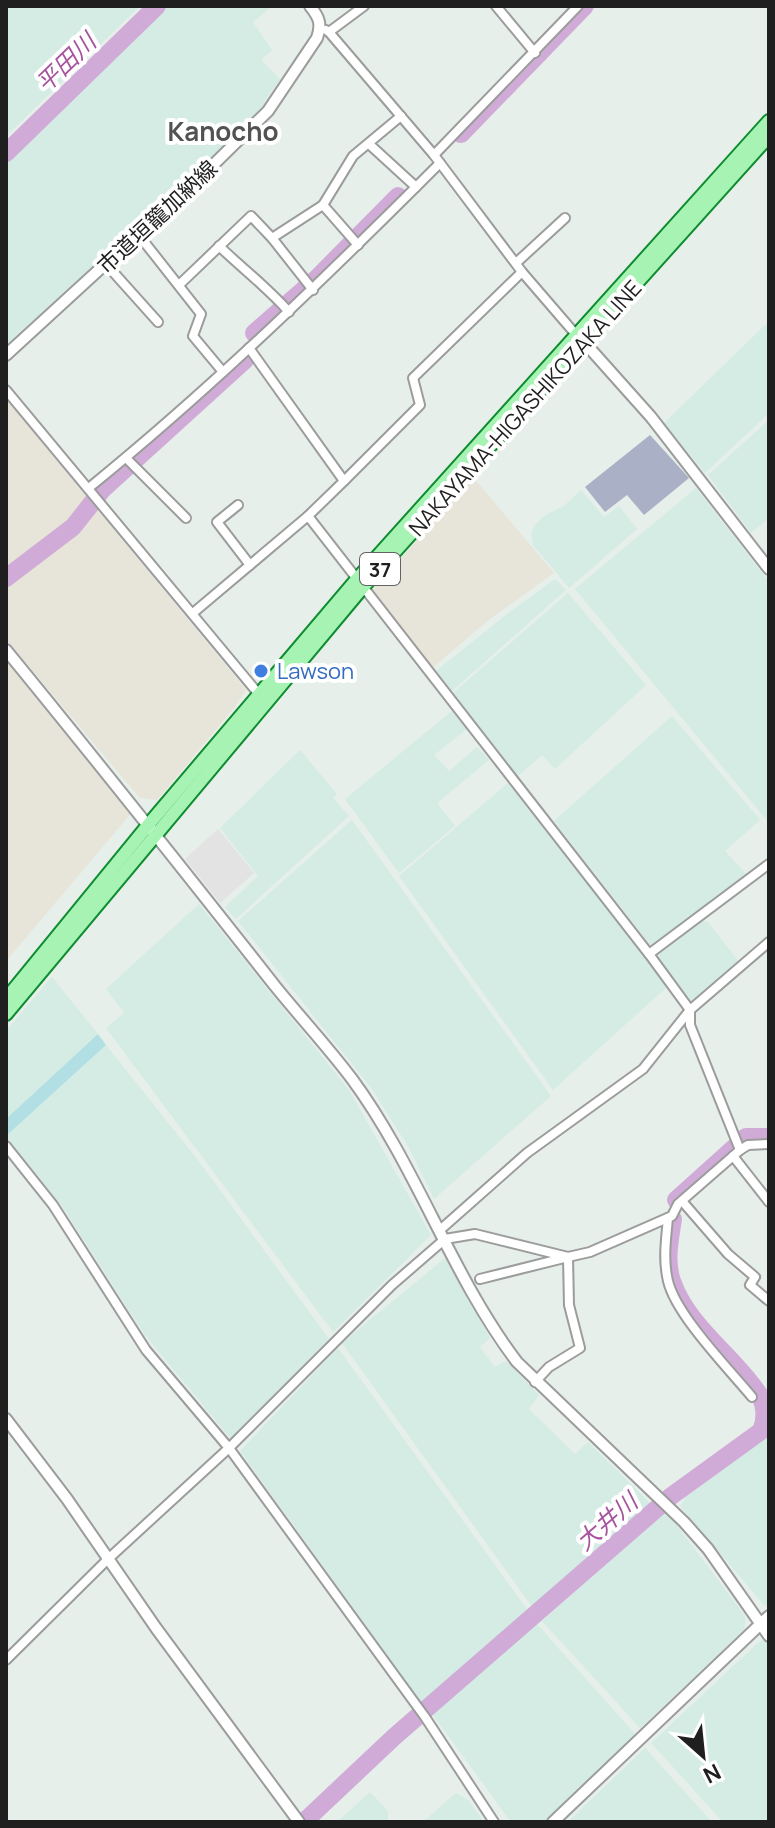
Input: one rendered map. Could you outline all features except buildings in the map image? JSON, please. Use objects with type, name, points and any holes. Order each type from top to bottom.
[{"type":"main road","name":"NAKAYAMA-HIGASHIKOZAKA LINE","points":[[581,340],[769,121]]},
{"type":"main road","name":"NAKAYAMA-HIGASHIKOZAKA LINE","points":[[6,999],[360,582],[769,136]]},
{"type":"main road","name":"NAKAYAMA-HIGASHIKOZAKA LINE","points":[[6,1014],[153,828]]},
{"type":"street","points":[[310,6],[325,30],[437,159],[522,272],[651,417],[769,569]]},
{"type":"street","points":[[325,30],[364,6]]},
{"type":"street","points":[[496,6],[535,53]]},
{"type":"street","points":[[95,494],[313,290],[416,187],[437,159],[578,6]]},
{"type":"street","name":"市道垣籠加納線","points":[[6,355],[268,111],[325,30]]},
{"type":"street","points":[[272,238],[323,205],[353,156],[401,116]]},
{"type":"street","points":[[369,144],[416,187]]},
{"type":"street","points":[[323,205],[358,245]]},
{"type":"street","points":[[179,285],[251,216],[313,290]]},
{"type":"street","points":[[516,263],[565,218]]},
{"type":"street","points":[[138,234],[201,314],[193,336],[223,372]]},
{"type":"street","points":[[219,246],[259,285],[269,289],[289,312]]},
{"type":"street","points":[[106,264],[158,322]]},
{"type":"street","points":[[193,613],[308,516],[420,405],[413,378],[522,272]]},
{"type":"street","points":[[249,348],[344,481]]},
{"type":"street","points":[[6,390],[262,697]]},
{"type":"street","points":[[129,462],[186,518]]},
{"type":"street","points":[[238,505],[217,522],[250,565]]},
{"type":"street","points":[[308,516],[690,1010],[690,1025],[737,1148],[769,1202]]},
{"type":"street","points":[[6,650],[153,828],[352,1080],[397,1148],[500,1340],[535,1382],[665,1502],[708,1549],[769,1636]]},
{"type":"street","points":[[649,954],[769,864]]},
{"type":"street","points":[[6,1660],[107,1560],[229,1448],[527,1153],[643,1069],[690,1010],[769,942]]},
{"type":"street","points":[[480,1279],[590,1252],[668,1218],[737,1148],[769,1144]]},
{"type":"street","points":[[6,1146],[53,1205],[146,1350],[229,1448],[423,1714],[494,1822]]},
{"type":"street","points":[[682,1201],[728,1254],[755,1277],[750,1285],[769,1301]]},
{"type":"street","points":[[668,1218],[665,1250],[668,1282],[677,1303],[752,1397]]},
{"type":"street","points":[[443,1234],[475,1234],[568,1257]]},
{"type":"street","points":[[535,1382],[549,1367],[580,1348],[569,1305],[568,1257]]},
{"type":"street","points":[[6,1419],[299,1822]]},
{"type":"street","points":[[553,1822],[769,1616]]},
{"type":"shaded area","points":[[6,6],[140,6],[6,136]]},
{"type":"shaded area","points":[[167,6],[272,6],[253,22],[272,50],[261,60],[280,79],[259,110],[201,167],[6,345],[6,161]]},
{"type":"shaded area","points":[[766,324],[769,327],[769,413],[705,473],[664,423]]},
{"type":"shaded area","points":[[6,399],[246,690],[157,800],[140,798],[6,639]]},
{"type":"shaded area","points":[[769,420],[769,518],[751,533],[708,475]]},
{"type":"shaded area","points":[[650,435],[689,478],[644,515],[627,495],[605,512],[585,487]]},
{"type":"shaded area","points":[[473,477],[554,573],[490,619],[432,668],[371,592]]},
{"type":"shaded area","points":[[696,488],[769,582],[769,823],[575,589]]},
{"type":"shaded area","points":[[581,490],[604,517],[619,506],[637,529],[569,588],[533,545],[531,534],[544,516],[564,506]]},
{"type":"shaded area","points":[[555,579],[566,590],[452,691],[436,671]]},
{"type":"shaded area","points":[[568,593],[646,685],[555,769],[542,755],[518,776],[453,693]]},
{"type":"shaded area","points":[[6,660],[133,811],[6,961]]},
{"type":"shaded area","points":[[452,711],[467,729],[434,755],[449,771],[477,747],[489,760],[437,803],[455,826],[399,873],[345,799]]},
{"type":"shaded area","points":[[672,716],[760,820],[725,851],[746,874],[651,946],[554,821]]},
{"type":"shaded area","points":[[300,750],[337,794],[333,798],[349,816],[236,919],[225,907],[258,876],[220,828]]},
{"type":"shaded area","points":[[508,783],[668,986],[553,1090],[399,876]]},
{"type":"shaded area","points":[[352,820],[551,1096],[434,1199],[409,1148],[372,1089],[238,921]]},
{"type":"shaded area","points":[[218,829],[254,873],[220,903],[185,859]]},
{"type":"shaded area","points":[[199,904],[349,1090],[431,1235],[333,1332],[106,1028],[124,1013],[106,989]]},
{"type":"shaded area","points":[[701,921],[708,922],[739,962],[694,1004],[658,959],[659,953]]},
{"type":"shaded area","points":[[52,977],[98,1034],[6,1119],[6,1031]]},
{"type":"shaded area","points":[[98,1034],[106,1045],[6,1136],[6,1119]]},
{"type":"shaded area","points":[[106,1045],[198,1160],[329,1339],[231,1439],[144,1334],[62,1206],[6,1136]]},
{"type":"shaded area","points":[[445,1258],[490,1338],[480,1347],[495,1367],[506,1361],[539,1395],[529,1409],[575,1454],[588,1442],[650,1503],[533,1608],[342,1343]]},
{"type":"shaded area","points":[[338,1348],[529,1612],[424,1706],[240,1451]]},
{"type":"shaded area","points":[[769,1435],[769,1605],[764,1605],[680,1506],[686,1497]]},
{"type":"shaded area","points":[[666,1511],[745,1616],[745,1623],[744,1630],[640,1728],[542,1621]]},
{"type":"shaded area","points":[[536,1623],[636,1735],[544,1822],[511,1822],[433,1715]]},
{"type":"shaded area","points":[[766,1639],[769,1643],[769,1822],[723,1822],[651,1743],[759,1642]]},
{"type":"shaded area","points":[[645,1748],[712,1822],[568,1822]]},
{"type":"shaded area","points":[[370,1792],[388,1811],[388,1822],[337,1822]]},
{"type":"shaded area","points":[[456,1793],[468,1800],[484,1822],[423,1822]]},
{"type":"waterway","name":"平田川","points":[[6,153],[157,6]]},
{"type":"waterway","points":[[461,134],[585,6]]},
{"type":"waterway","points":[[254,333],[317,278],[398,196]]},
{"type":"waterway","points":[[6,578],[73,527],[103,489],[245,360]]},
{"type":"waterway","name":"大井川","points":[[676,1200],[746,1137],[769,1137]]},
{"type":"waterway","name":"大井川","points":[[309,1822],[307,1819],[394,1737],[670,1497],[761,1431],[764,1415],[759,1394],[688,1311],[672,1281],[668,1258],[673,1219]]},
{"type":"place","name":"Lawson","points":[[261,671]]},
{"type":"district","name":"Kanocho","points":[[223,131]]}]
